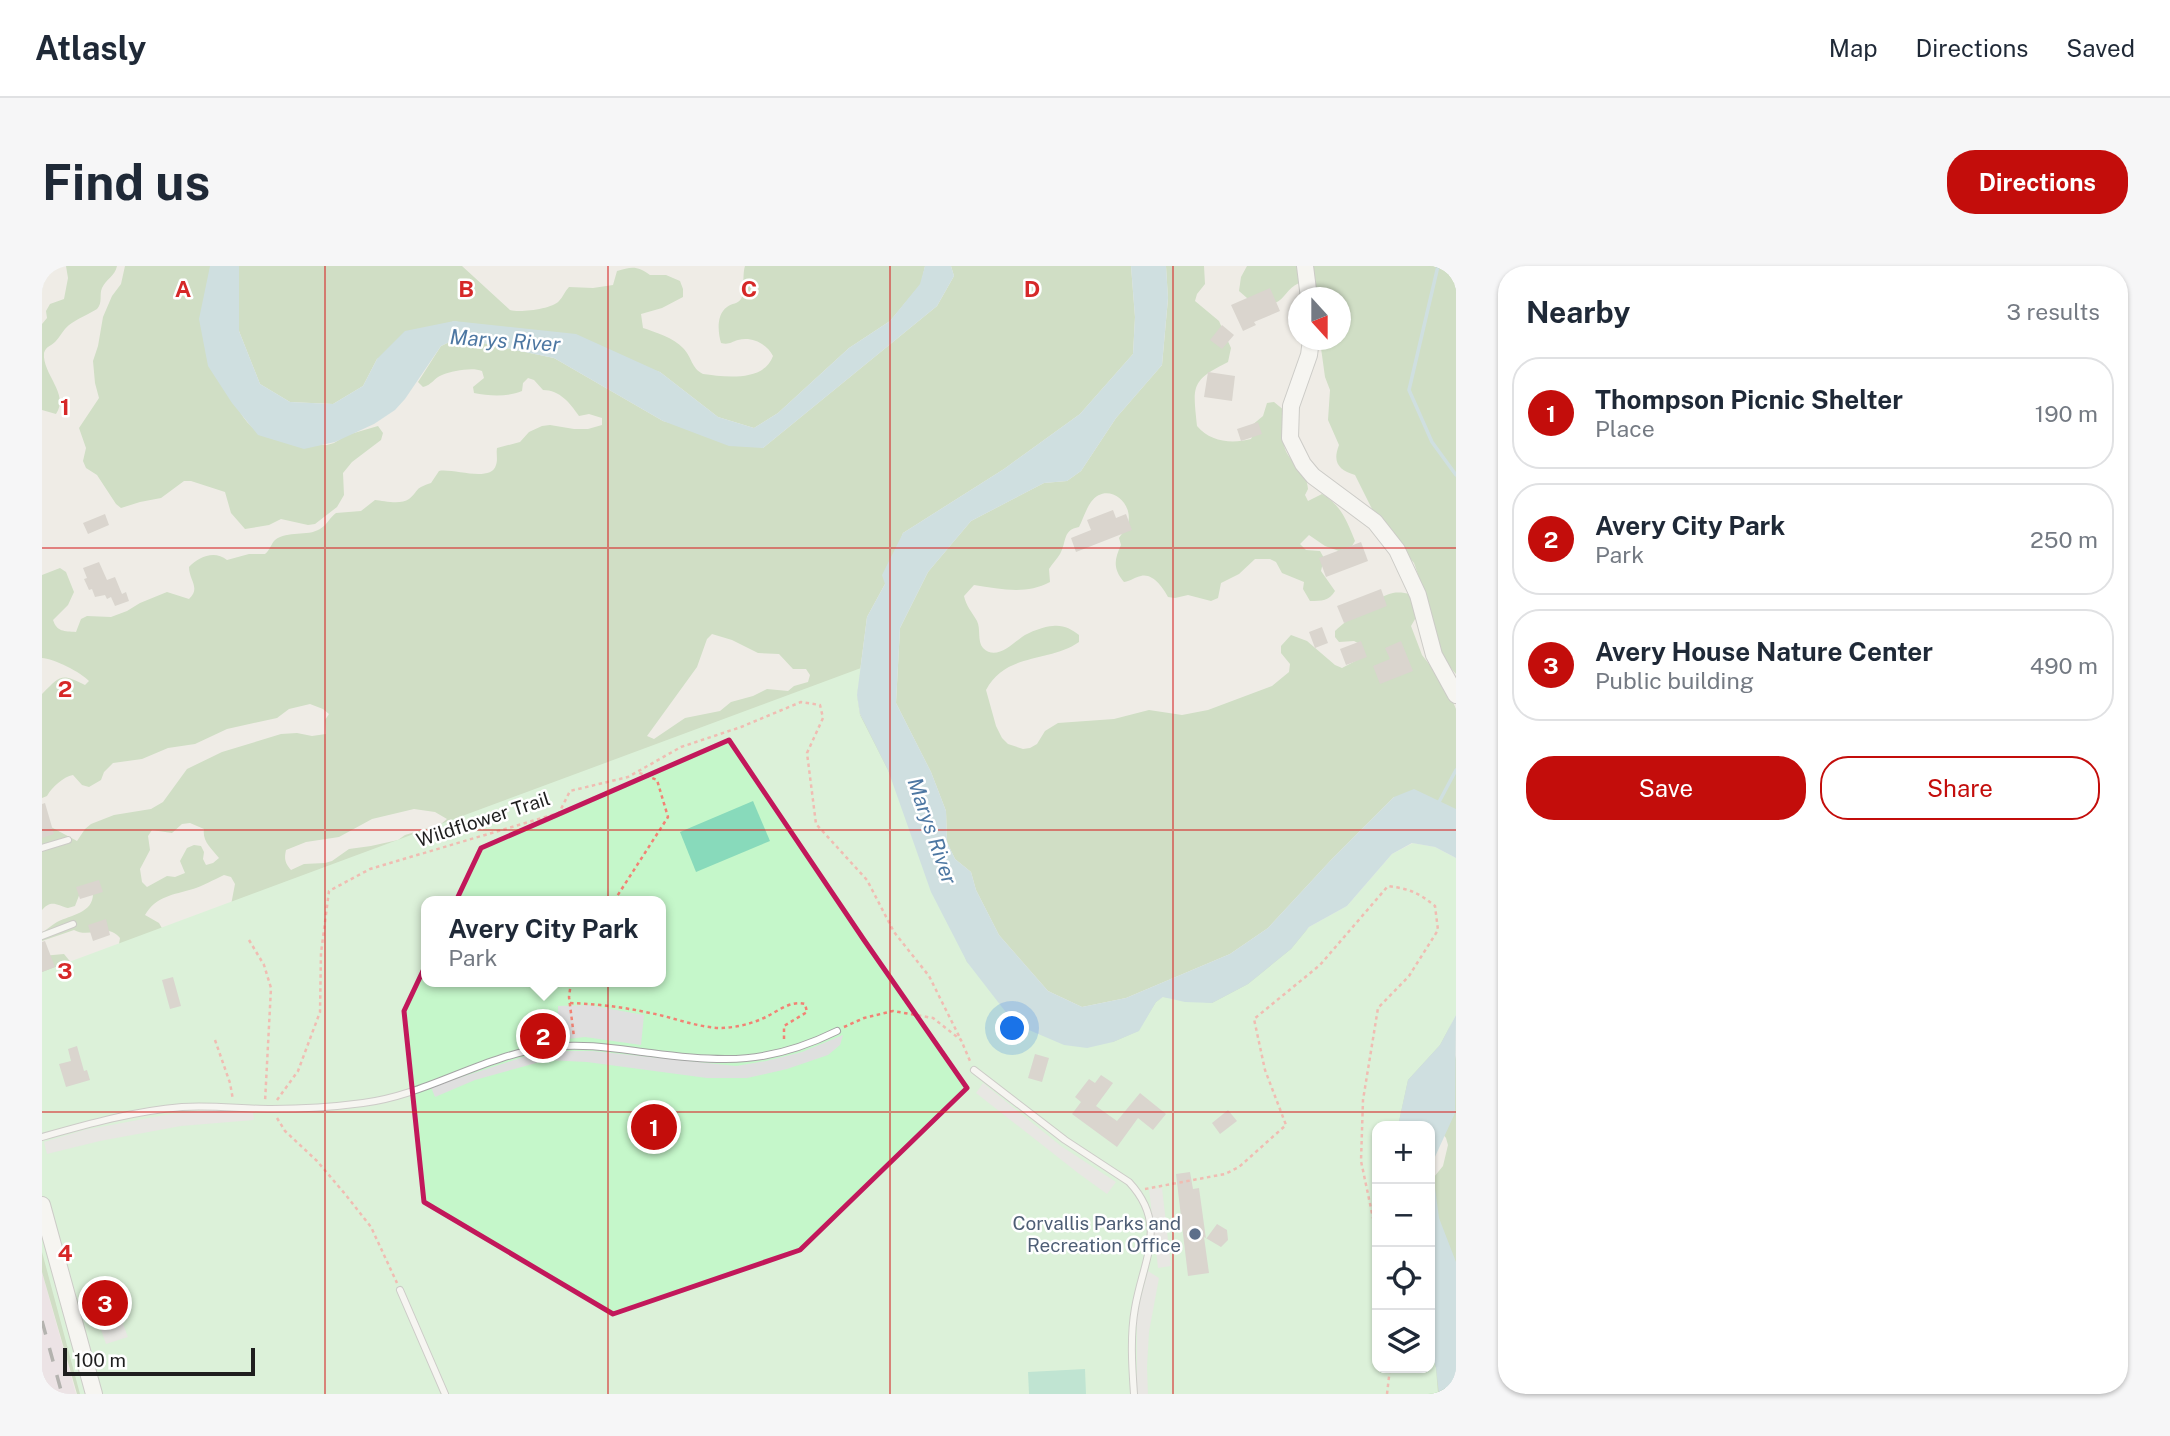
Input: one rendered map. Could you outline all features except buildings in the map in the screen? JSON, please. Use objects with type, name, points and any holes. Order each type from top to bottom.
[{"type":"street","points":[[1305,266],[1308,287]]},
{"type":"street","points":[[1310,350],[1291,406],[1290,438],[1303,464],[1313,476],[1375,522],[1397,550],[1418,595],[1434,655],[1456,695]]},
{"type":"street","points":[[42,1205],[94,1394]]},
{"type":"lane","points":[[42,848],[68,840]]},
{"type":"lane","points":[[42,936],[73,924]]},
{"type":"lane","points":[[42,1137],[131,1114],[183,1107],[234,1106],[268,1109],[361,1104],[387,1099],[520,1053],[548,1047],[630,1050],[723,1060],[752,1059],[788,1051],[837,1031]]},
{"type":"lane","points":[[974,1070],[1065,1140],[1129,1182],[1149,1215],[1152,1242],[1135,1310],[1132,1338],[1134,1394]]},
{"type":"lane","points":[[400,1290],[445,1394]]},
{"type":"path","name":"Wildflower Trail","points":[[268,1109],[298,1071],[320,1012],[321,953],[329,891],[370,869],[559,813],[570,791],[628,777],[681,747],[741,727],[801,702],[820,705],[823,719],[807,752],[816,824],[867,880],[894,932],[929,976],[961,1040]]},
{"type":"path","points":[[617,896],[668,817],[657,780],[637,772]]},
{"type":"path","points":[[1136,1190],[1225,1174],[1239,1167],[1286,1125],[1265,1070],[1254,1019],[1320,965],[1388,886],[1420,893],[1435,906],[1438,930],[1409,976],[1378,1008],[1363,1100],[1362,1161],[1372,1212]]},
{"type":"path","points":[[249,940],[264,965],[271,988],[268,1109],[285,1132],[317,1161],[371,1227],[400,1290]]},
{"type":"path","points":[[570,987],[576,1046]]},
{"type":"path","points":[[570,1003],[613,1006],[717,1028],[741,1026],[783,1007],[799,1002],[806,1004],[807,1012],[784,1026],[783,1038],[788,1051]]},
{"type":"path","points":[[837,1031],[864,1018],[893,1011],[933,1018],[961,1040],[974,1070]]},
{"type":"path","points":[[215,1040],[230,1083],[234,1106]]},
{"type":"path","points":[[1387,1394],[1389,1373]]},
{"type":"highlighted area","points":[[729,740],[967,1088],[800,1250],[613,1314],[424,1202],[404,1011],[481,848]]},
{"type":"shaded area","points":[[589,1005],[644,1015],[641,1045],[585,1037],[558,1040],[558,1006]]},
{"type":"shaded area","points":[[843,1035],[840,1045],[828,1055],[787,1069],[747,1078],[707,1078],[587,1062],[547,1060],[475,1080],[435,1097],[431,1087],[523,1057],[551,1051],[593,1051],[736,1066],[802,1052]]},
{"type":"shaded area","points":[[983,1083],[1061,1146],[1116,1182],[1107,1194],[976,1093]]},
{"type":"shaded area","points":[[208,1110],[253,1111],[254,1120],[181,1126],[47,1154],[44,1142],[84,1130],[170,1114]]},
{"type":"shaded area","points":[[1162,1188],[1171,1266],[1158,1268],[1149,1189]]},
{"type":"shaded area","points":[[1148,1271],[1159,1278],[1149,1332],[1148,1394],[1137,1394],[1137,1313]]},
{"type":"shaded area","points":[[42,1272],[76,1394],[48,1394],[42,1372]]},
{"type":"shaded area","points":[[118,1311],[128,1337],[106,1344],[97,1318]]},
{"type":"green space","points":[[66,266],[117,266],[102,288],[97,309],[69,325],[44,353],[47,369],[60,399],[56,414],[42,410],[42,324],[47,318],[46,311],[50,304],[64,299],[68,278]]},
{"type":"green space","points":[[125,266],[225,266],[240,412],[257,431],[278,440],[327,445],[347,435],[378,426],[383,433],[381,440],[352,462],[343,473],[344,495],[337,507],[315,524],[281,519],[269,525],[245,529],[231,513],[225,492],[191,481],[184,481],[161,498],[121,508],[116,504],[97,475],[86,468],[83,461],[86,448],[79,428],[99,398],[93,361],[103,317],[112,296],[121,284]]},
{"type":"green space","points":[[239,266],[462,266],[510,310],[521,311],[555,304],[569,287],[613,285],[617,271],[638,268],[650,275],[666,275],[680,281],[683,289],[683,297],[662,308],[641,314],[643,328],[679,344],[696,369],[703,374],[743,376],[761,370],[773,356],[767,348],[754,340],[721,343],[719,319],[723,310],[741,299],[745,266],[925,266],[921,284],[890,321],[849,348],[778,413],[754,428],[718,417],[660,372],[454,321],[377,359],[363,386],[333,404],[290,402],[260,384],[239,331]]},
{"type":"green space","points":[[951,266],[1131,266],[1135,317],[1133,354],[1080,414],[1004,469],[903,533],[885,584],[867,617],[857,695],[860,714],[1064,1045],[1456,858],[1456,1012],[1411,1121],[1372,1121],[1372,1373],[1435,1373],[1435,1351],[1447,1394],[77,1394],[42,1272],[42,956],[64,954],[73,965],[119,944],[120,938],[110,931],[86,933],[74,930],[42,941],[42,933],[57,922],[85,909],[93,894],[80,893],[75,906],[68,908],[51,904],[42,910],[42,829],[51,827],[77,841],[91,824],[114,815],[151,809],[163,802],[187,769],[222,752],[281,734],[326,734],[325,720],[329,714],[310,704],[289,709],[277,718],[227,729],[195,744],[168,748],[142,759],[113,763],[104,772],[101,780],[89,787],[82,785],[73,775],[69,776],[42,798],[42,694],[62,678],[85,685],[89,681],[67,666],[42,658],[42,575],[60,568],[66,572],[74,592],[68,605],[53,620],[59,629],[76,632],[81,619],[87,616],[111,617],[167,592],[189,599],[194,587],[189,567],[202,557],[217,555],[227,560],[249,554],[265,554],[280,537],[315,531],[336,513],[361,511],[375,500],[406,501],[419,488],[431,483],[439,471],[487,473],[496,465],[497,448],[520,442],[529,432],[542,426],[588,429],[602,425],[602,418],[589,414],[579,416],[564,398],[555,392],[543,390],[534,380],[528,378],[523,383],[522,391],[505,395],[474,393],[473,387],[484,378],[482,371],[473,369],[442,375],[423,387],[418,382],[441,346],[458,338],[554,358],[663,421],[763,448],[937,306],[954,276]],"holes":[[[712,634],[758,653],[779,654],[793,669],[806,669],[810,675],[808,682],[788,691],[767,689],[731,702],[720,711],[685,718],[654,739],[647,736],[697,667],[707,639]],[[414,809],[435,812],[447,819],[441,824],[405,835],[398,840],[349,849],[332,861],[304,864],[291,870],[287,865],[286,850],[306,842],[339,837],[372,819]],[[190,823],[204,829],[206,841],[219,858],[206,865],[201,846],[194,845],[187,848],[180,861],[185,873],[175,877],[167,876],[147,887],[142,882],[140,869],[150,850],[148,836],[152,830],[172,833],[182,824]]]},
{"type":"green space","points":[[1166,266],[1204,266],[1205,284],[1195,301],[1219,321],[1231,348],[1228,362],[1207,374],[1197,386],[1197,426],[1208,435],[1222,440],[1251,439],[1254,433],[1251,426],[1263,416],[1267,403],[1274,402],[1285,411],[1289,440],[1284,445],[1307,482],[1305,495],[1308,501],[1322,494],[1329,498],[1343,514],[1355,541],[1352,546],[1339,551],[1325,546],[1309,535],[1300,544],[1306,550],[1320,551],[1324,558],[1321,571],[1335,591],[1325,600],[1310,601],[1303,589],[1304,582],[1282,573],[1276,562],[1270,559],[1255,559],[1239,574],[1221,583],[1218,598],[1211,601],[1188,595],[1168,597],[1150,577],[1141,576],[1124,582],[1120,577],[1116,560],[1121,545],[1119,538],[1128,524],[1127,508],[1117,496],[1104,493],[1097,496],[1089,505],[1079,527],[1067,534],[1060,554],[1049,569],[1050,582],[1023,590],[974,585],[964,596],[977,621],[981,645],[988,652],[1004,650],[1029,633],[1050,626],[1064,627],[1079,635],[1079,642],[1067,649],[1005,669],[986,690],[1002,738],[1008,744],[1023,749],[1037,744],[1045,731],[1058,723],[1114,719],[1149,710],[1182,715],[1208,710],[1272,686],[1289,672],[1290,664],[1281,653],[1281,646],[1291,635],[1307,641],[1342,668],[1361,658],[1360,644],[1354,641],[1339,642],[1335,631],[1378,599],[1393,593],[1406,593],[1410,594],[1418,614],[1411,626],[1422,655],[1446,686],[1456,709],[1456,810],[1394,797],[1268,928],[1230,954],[1126,998],[1082,1007],[1048,991],[999,935],[976,890],[971,872],[955,859],[947,842],[946,811],[931,772],[896,703],[900,628],[928,572],[971,521],[1044,483],[1067,481],[1081,471],[1116,418],[1162,365],[1168,299]]},
{"type":"green space","points":[[1247,266],[1456,266],[1456,674],[1442,658],[1414,563],[1377,519],[1355,475],[1338,465],[1336,457],[1339,445],[1328,420],[1330,390],[1325,377],[1321,350],[1351,350],[1351,287],[1302,287],[1299,283],[1288,287],[1288,292],[1275,303],[1255,305],[1239,291],[1241,277]]},
{"type":"green space","points":[[861,668],[857,695],[860,715],[888,770],[967,962],[1113,1042],[1138,1031],[1156,1002],[1163,997],[1212,1003],[1248,984],[1291,949],[1309,927],[1347,906],[1392,854],[1413,843],[1435,847],[1456,858],[1456,1015],[1440,1045],[1408,1080],[1399,1121],[1372,1121],[1372,1373],[1435,1373],[1435,1364],[1438,1394],[80,1394],[42,1252],[42,972]]},
{"type":"green space","points":[[753,801],[770,841],[696,872],[680,832]]},
{"type":"green space","points":[[1456,1055],[1456,1305],[1435,1228],[1435,1176],[1443,1166],[1448,1145],[1438,1128]]},
{"type":"green space","points":[[1085,1369],[1086,1394],[1029,1394],[1028,1372]]},
{"type":"water","name":"Marys River","points":[[210,266],[239,266],[239,331],[260,384],[290,402],[333,404],[363,386],[377,359],[405,331],[454,321],[576,334],[660,372],[718,417],[754,428],[778,413],[849,348],[890,321],[920,284],[925,266],[951,266],[954,276],[937,306],[763,448],[729,446],[663,421],[554,358],[458,338],[441,346],[395,410],[374,424],[335,442],[304,449],[258,435],[232,403],[208,366],[199,319]]},
{"type":"water","name":"Marys River","points":[[1131,266],[1166,266],[1168,298],[1162,365],[1116,418],[1081,471],[1067,481],[1044,483],[971,521],[928,572],[900,628],[896,703],[931,772],[946,811],[947,842],[955,859],[971,872],[976,890],[999,935],[1048,991],[1082,1007],[1126,998],[1230,954],[1268,928],[1394,797],[1414,789],[1456,809],[1456,858],[1435,847],[1412,843],[1392,854],[1347,906],[1309,927],[1291,949],[1248,984],[1212,1003],[1185,1002],[1163,997],[1156,1002],[1139,1031],[1113,1042],[1087,1048],[1064,1045],[1015,1024],[967,962],[931,892],[888,770],[860,714],[857,695],[867,617],[885,584],[882,575],[903,533],[1004,469],[1080,414],[1133,354],[1135,317]]},
{"type":"water","points":[[1456,1015],[1455,1113],[1435,1157],[1435,1121],[1399,1121],[1408,1080],[1440,1045]]},
{"type":"water","points":[[1435,1188],[1439,1218],[1456,1262],[1456,1394],[1439,1394],[1436,1368]]},
{"type":"waterway","points":[[1438,266],[1409,390],[1432,442],[1456,475]]},
{"type":"waterway","points":[[1439,802],[1456,770]]},
{"type":"railway","points":[[42,1321],[62,1394]]},
{"type":"place","name":"Avery City Park","points":[[543,1036]]},
{"type":"place","name":"Thompson Picnic Shelter","points":[[654,1127]]},
{"type":"place","name":"Corvallis Parks and Recreation Office","points":[[1195,1234]]},
{"type":"place","name":"Avery House Nature Center","points":[[105,1303]]}]
